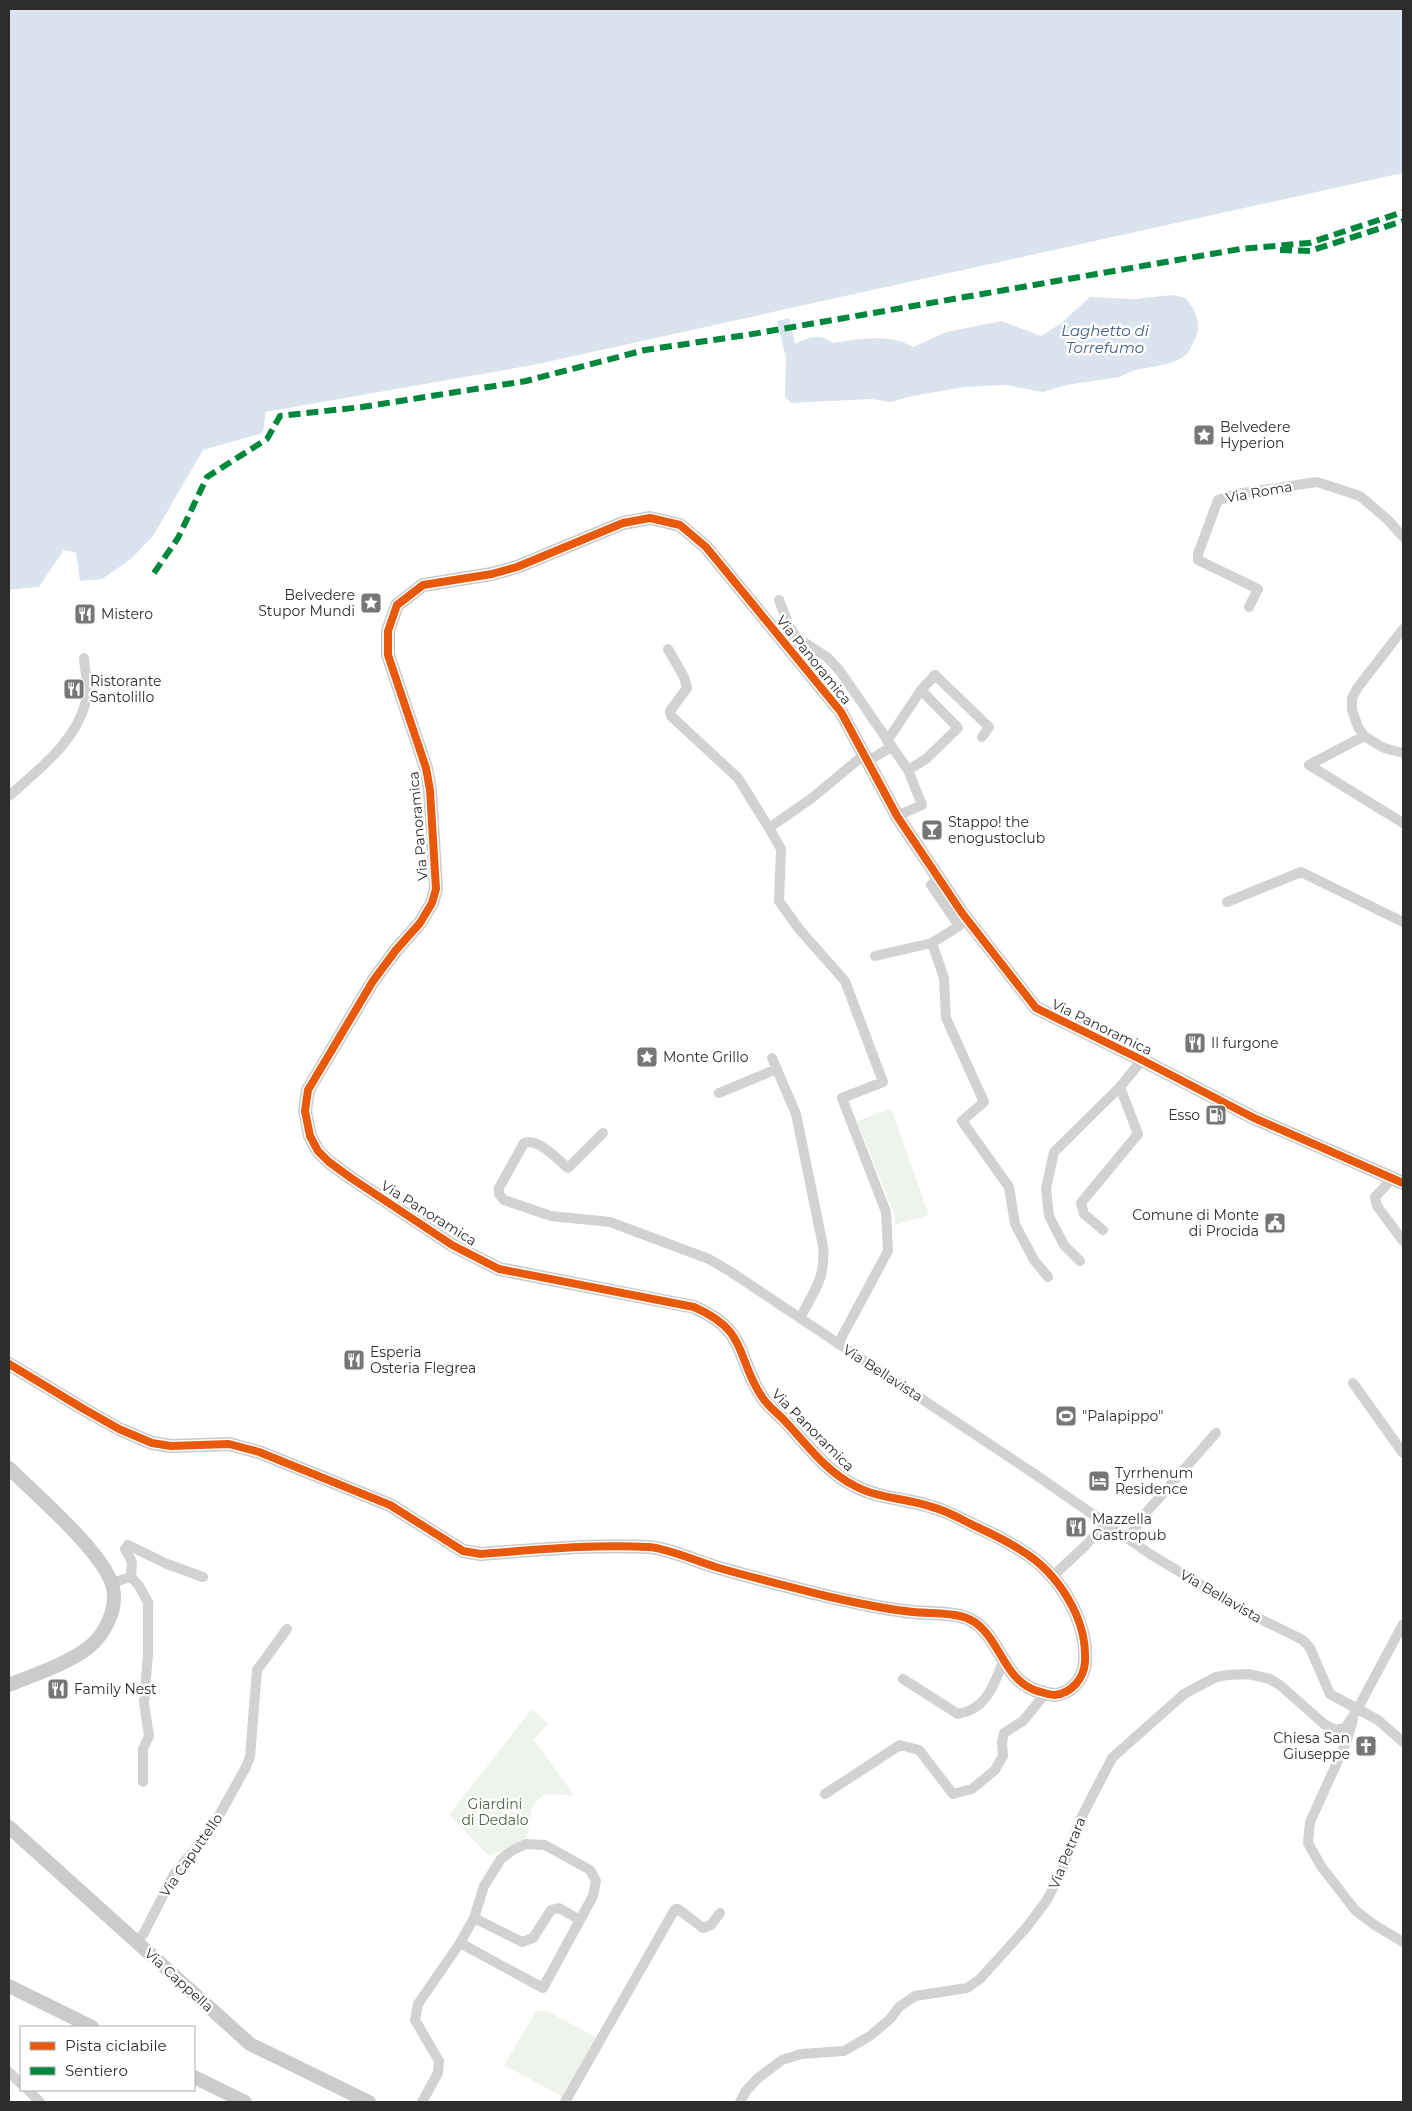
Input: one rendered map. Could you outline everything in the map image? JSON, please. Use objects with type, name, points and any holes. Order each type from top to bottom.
[{"type":"street","name":"Via Roma","points":[[1249,607],[1258,589],[1198,560],[1198,554],[1218,500],[1236,494],[1317,482],[1360,496],[1388,520],[1403,537]]},
{"type":"street","name":"Via Panoramica","points":[[1046,1694],[1055,1695],[1069,1690],[1080,1680],[1085,1668],[1086,1646],[1081,1626],[1069,1598],[1053,1576],[1024,1551],[944,1511],[875,1495],[852,1485],[835,1473],[763,1400],[752,1380],[738,1342],[730,1330],[710,1314],[686,1305],[499,1269],[452,1245],[351,1178],[329,1162],[318,1151],[310,1136],[305,1111],[308,1090],[373,981],[396,950],[420,923],[432,903],[436,889],[430,790],[426,768],[388,655],[388,631],[397,605],[423,585],[492,574],[517,567],[623,523],[650,518],[680,525],[706,547],[841,712],[897,816],[962,913],[1036,1008],[1254,1118],[1397,1181]]},
{"type":"street","points":[[779,600],[789,626],[797,638],[827,657],[840,671],[869,710],[889,744],[908,770],[922,805],[897,816]]},
{"type":"street","points":[[1403,629],[1358,686],[1352,698],[1352,710],[1358,727],[1364,736],[1384,748],[1403,753]]},
{"type":"street","points":[[668,649],[684,677],[687,688],[670,711],[671,716],[738,778],[769,828],[781,849],[778,901],[799,929],[845,981],[883,1082],[842,1098],[886,1212],[888,1251],[838,1344]]},
{"type":"street","points":[[9,796],[62,746],[75,729],[87,699],[84,658]]},
{"type":"street","points":[[769,828],[866,758],[889,744],[921,690],[935,675],[989,727],[982,737]]},
{"type":"street","points":[[908,770],[926,759],[958,728],[921,690]]},
{"type":"street","points":[[1364,736],[1309,765],[1403,823]]},
{"type":"street","points":[[1227,902],[1301,872],[1403,922]]},
{"type":"street","points":[[875,956],[932,943],[959,926],[931,885],[940,878]]},
{"type":"street","points":[[932,943],[944,978],[946,1018],[984,1102],[962,1121],[1009,1187],[1015,1224],[1034,1260],[1048,1277]]},
{"type":"street","points":[[772,1058],[796,1114],[825,1264],[822,1277],[800,1318]]},
{"type":"street","points":[[1080,1260],[1064,1246],[1049,1216],[1046,1189],[1054,1152],[1120,1087],[1142,1060]]},
{"type":"street","points":[[719,1093],[777,1069]]},
{"type":"street","points":[[1103,1230],[1084,1214],[1081,1203],[1138,1134],[1120,1087]]},
{"type":"street","name":"Via Bellavista","points":[[603,1133],[568,1168],[540,1145],[524,1143],[499,1188],[499,1194],[504,1200],[551,1216],[610,1222],[709,1259],[732,1272],[1036,1475],[1128,1539],[1248,1613],[1303,1640],[1310,1648],[1330,1694],[1378,1720],[1403,1742]]},
{"type":"street","points":[[1397,1181],[1375,1197],[1377,1206],[1403,1241]]},
{"type":"street","points":[[9,1364],[119,1429],[152,1443],[172,1446],[229,1444],[259,1452],[390,1505],[463,1551],[481,1554],[652,1547],[718,1568],[830,1597],[905,1612],[961,1616],[976,1622],[985,1629],[1003,1662],[1026,1688],[1046,1694],[1023,1721],[1004,1733],[1002,1742],[1003,1756],[995,1770],[972,1789],[953,1794],[919,1750],[900,1745],[825,1794]]},
{"type":"street","points":[[1354,1383],[1403,1453]]},
{"type":"street","points":[[1128,1539],[1144,1515],[1216,1433]]},
{"type":"street","points":[[9,1468],[88,1547],[111,1584],[114,1596],[112,1611],[103,1632],[90,1646],[73,1658],[9,1684]]},
{"type":"street","points":[[1053,1576],[1086,1546],[1105,1524]]},
{"type":"street","points":[[143,1782],[143,1749],[149,1736],[144,1703],[148,1654],[148,1602],[139,1586],[131,1577],[132,1562],[125,1549],[128,1545],[167,1564],[203,1577]]},
{"type":"street","points":[[111,1584],[131,1577]]},
{"type":"street","points":[[1403,1624],[1357,1710],[1346,1743],[1310,1822],[1308,1843],[1321,1866],[1355,1910],[1373,1924],[1403,1942]]},
{"type":"street","name":"Via Caputtello","points":[[136,1942],[144,1933],[174,1874],[211,1830],[246,1767],[250,1758],[257,1670],[287,1629]]},
{"type":"street","points":[[903,1679],[958,1714],[971,1712],[989,1695],[1003,1662]]},
{"type":"street","name":"Via Petrara","points":[[740,2102],[746,2090],[758,2078],[782,2060],[801,2054],[844,2051],[870,2036],[890,2019],[899,2007],[914,1996],[968,1988],[980,1979],[1026,1928],[1047,1900],[1062,1870],[1080,1820],[1112,1758],[1184,1694],[1216,1677],[1248,1674],[1270,1679],[1281,1686],[1324,1724],[1335,1730],[1345,1728],[1357,1710]]},
{"type":"street","name":"Via Cappella","points":[[9,1827],[250,2044],[361,2100]]},
{"type":"street","points":[[422,2102],[438,2073],[440,2061],[414,2020],[418,2004],[460,1944],[474,1918],[484,1886],[501,1860],[526,1844],[545,1845],[590,1870],[596,1881],[593,1896],[543,1988],[460,1944]]},
{"type":"street","points":[[474,1918],[522,1942],[533,1938],[551,1910],[559,1908],[580,1920]]},
{"type":"street","points":[[565,2102],[675,1910],[678,1909],[703,1928],[711,1925],[720,1913]]},
{"type":"street","points":[[10,1988],[90,2026]]},
{"type":"street","points":[[9,2072],[20,2083]]},
{"type":"street","points":[[195,2077],[245,2102]]},
{"type":"street","points":[[29,2091],[40,2102]]},
{"type":"green space","points":[[891,1109],[929,1215],[895,1225],[895,1216],[857,1121]]},
{"type":"green space","name":"Giardini di Dedalo","points":[[532,1709],[548,1723],[534,1740],[574,1795],[551,1794],[537,1800],[532,1811],[529,1830],[522,1841],[511,1848],[489,1856],[449,1815]]},
{"type":"green space","points":[[536,2011],[547,2011],[601,2040],[565,2098],[504,2065]]},
{"type":"water","points":[[9,9],[1403,9],[1403,173],[534,365],[266,412],[263,433],[203,450],[153,536],[131,559],[102,579],[80,581],[76,553],[64,550],[39,587],[9,590]]},
{"type":"water","name":"Laghetto di Torrefumo","points":[[1172,295],[1186,298],[1193,308],[1197,319],[1197,335],[1188,353],[1172,363],[1136,370],[1120,377],[1066,385],[1043,392],[1005,385],[965,387],[912,396],[891,402],[871,399],[791,403],[785,397],[786,358],[777,321],[789,318],[795,344],[814,337],[824,338],[833,343],[874,338],[894,340],[913,347],[946,332],[1002,321],[1041,336],[1060,324],[1090,297],[1135,299]]},
{"type":"pier","points":[[1403,173],[1403,175],[534,368],[268,414],[267,422],[264,424],[266,412],[534,365]]},
{"type":"pier","points":[[64,550],[76,553],[79,576],[77,577],[74,555],[65,553],[40,589],[9,592],[9,590],[39,587]]},
{"type":"marked path","points":[[154,573],[178,538],[207,477],[267,439],[280,416],[362,407],[526,381],[645,350],[747,335],[1240,249],[1309,243],[1403,212]]},
{"type":"marked path","points":[[1280,250],[1310,251],[1403,221]]},
{"type":"cycle path","points":[[9,1364],[119,1429],[152,1443],[171,1446],[229,1444],[259,1452],[390,1505],[463,1551],[481,1554],[585,1547],[627,1546],[656,1548],[732,1572],[875,1607],[960,1616],[973,1621],[983,1630],[992,1640],[1014,1675],[1024,1684],[1037,1691],[1055,1695],[1061,1694],[1072,1688],[1080,1679],[1084,1668],[1085,1649],[1082,1631],[1076,1614],[1058,1583],[1036,1560],[1009,1543],[949,1513],[922,1504],[874,1494],[844,1480],[825,1465],[764,1400],[733,1335],[712,1316],[694,1307],[499,1269],[452,1245],[351,1178],[329,1162],[318,1151],[310,1136],[305,1111],[308,1090],[373,981],[396,950],[420,923],[432,903],[436,889],[430,790],[426,768],[388,655],[388,631],[397,605],[423,585],[492,574],[517,567],[623,523],[650,518],[680,525],[706,547],[841,712],[897,816],[962,913],[1036,1008],[1254,1118],[1403,1183]]},
{"type":"place","name":"Belvedere Hyperion","points":[[1204,435]]},
{"type":"place","name":"Belvedere Stupor Mundi","points":[[371,603]]},
{"type":"place","name":"Mistero","points":[[85,614]]},
{"type":"place","name":"Ristorante Santolillo","points":[[74,689]]},
{"type":"place","name":"Stappo! the enogustoclub","points":[[932,830]]},
{"type":"place","name":"Il furgone","points":[[1195,1043]]},
{"type":"place","name":"Monte Grillo","points":[[647,1057]]},
{"type":"place","name":"Esso","points":[[1216,1115]]},
{"type":"place","name":"Comune di Monte di Procida","points":[[1275,1223]]},
{"type":"place","name":"Esperia Osteria Flegrea","points":[[354,1360]]},
{"type":"place","name":"\"Palapippo\"","points":[[1066,1416]]},
{"type":"place","name":"Tyrrhenum Residence","points":[[1099,1481]]},
{"type":"place","name":"Mazzella Gastropub","points":[[1076,1527]]},
{"type":"place","name":"Family Nest","points":[[58,1689]]},
{"type":"place","name":"Chiesa San Giuseppe","points":[[1366,1746]]}]
